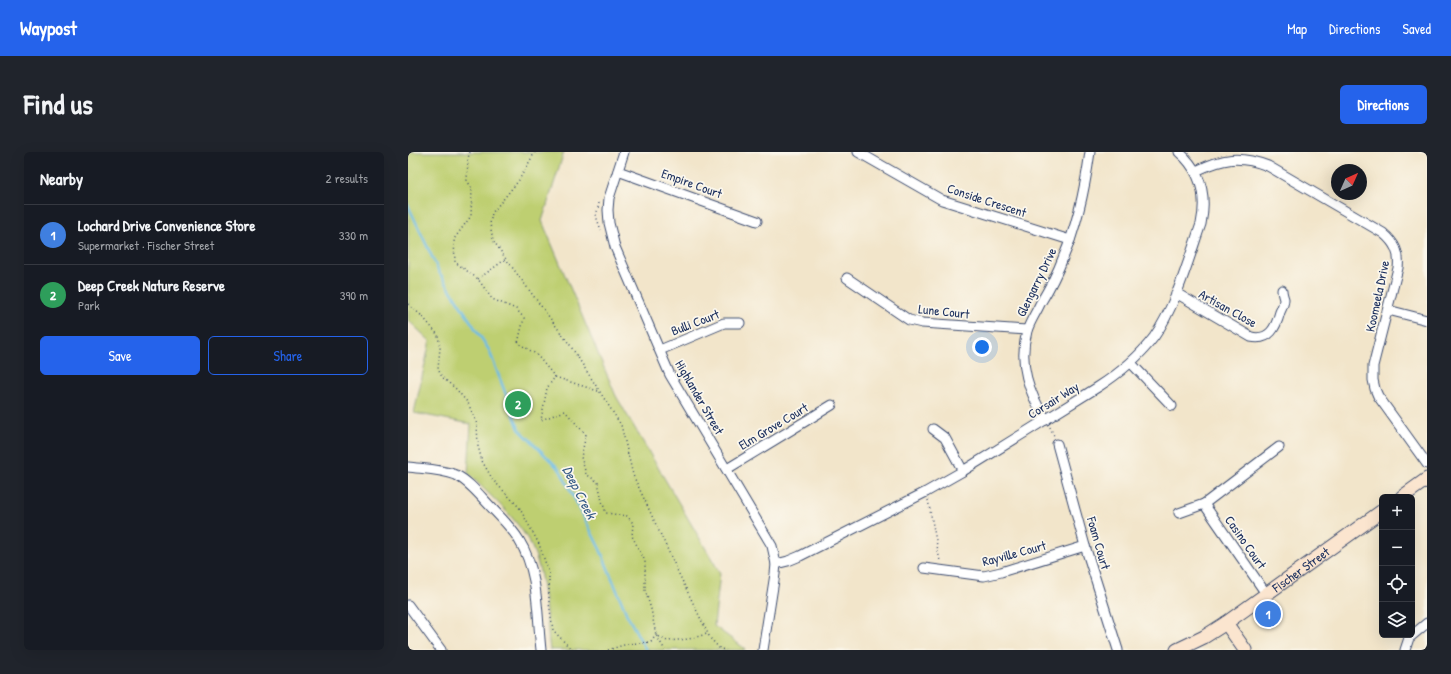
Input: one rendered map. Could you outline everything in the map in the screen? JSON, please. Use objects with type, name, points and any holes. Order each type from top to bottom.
[{"type":"street","name":"Highlander Street","points":[[624,152],[609,198],[608,210],[615,247],[670,375],[772,546],[776,564],[763,650]]},
{"type":"street","name":"Conside Crescent","points":[[858,152],[942,200],[1070,240]]},
{"type":"street","name":"Glengarry Drive","points":[[1046,420],[1033,397],[1026,373],[1024,351],[1027,330],[1054,279],[1070,240],[1081,203],[1090,152]]},
{"type":"street","name":"Corsair Way","points":[[776,564],[800,556],[926,492],[1046,420],[1118,374],[1131,363],[1155,335],[1176,293],[1201,224],[1203,213],[1202,192],[1196,171],[1190,162],[1179,152]]},
{"type":"street","name":"Koomeela Drive","points":[[1196,171],[1224,160],[1245,160],[1258,162],[1268,166],[1383,233],[1394,245],[1398,252],[1398,268],[1373,366],[1373,380],[1375,389],[1383,403],[1427,464]]},
{"type":"street","name":"Empire Court","points":[[618,171],[757,220]]},
{"type":"street","name":"Lune Court","points":[[847,278],[908,320],[922,323],[1027,330]]},
{"type":"street","name":"Artisan Close","points":[[1176,293],[1251,337],[1257,338],[1264,337],[1269,334],[1277,324],[1284,300],[1282,290]]},
{"type":"street","points":[[1388,310],[1427,320]]},
{"type":"street","name":"Bulli Court","points":[[660,350],[724,323],[740,323]]},
{"type":"street","points":[[1131,363],[1172,406]]},
{"type":"street","name":"Elm Grove Court","points":[[727,469],[832,405]]},
{"type":"street","points":[[933,429],[945,438],[963,471]]},
{"type":"street","name":"Foam Court","points":[[1057,444],[1085,546],[1118,650]]},
{"type":"street","points":[[1179,513],[1204,504],[1279,447]]},
{"type":"street","points":[[408,467],[443,471],[457,476],[475,490],[519,540],[531,567],[541,650]]},
{"type":"street","points":[[1406,494],[1427,479]]},
{"type":"street","name":"Casino Court","points":[[1204,504],[1267,595]]},
{"type":"street","name":"Fischer Street","points":[[1178,650],[1204,637],[1226,623],[1379,513]]},
{"type":"street","name":"Rayville Court","points":[[924,568],[984,576],[1085,546]]},
{"type":"street","points":[[408,605],[441,650]]},
{"type":"street","points":[[1226,623],[1244,650]]},
{"type":"street","points":[[1405,650],[1409,638],[1427,623]]},
{"type":"path","points":[[470,152],[468,158],[467,180],[472,189],[471,216],[454,240],[455,262],[478,279],[492,298],[516,309],[524,318],[518,343],[536,354],[555,377],[599,392]]},
{"type":"path","points":[[535,152],[519,180],[492,213],[490,224],[493,240],[570,345],[620,425],[633,475],[708,634],[720,649],[726,650]]},
{"type":"path","points":[[478,279],[506,259]]},
{"type":"path","points":[[408,304],[422,316],[438,334],[440,348],[438,369],[442,377],[456,389],[468,403],[477,424],[478,446],[482,461],[493,480],[519,507],[539,544],[549,573],[549,603],[553,630],[570,648],[574,650]]},
{"type":"path","points":[[555,377],[547,388],[541,420],[564,412],[586,435],[580,456],[586,474],[598,482],[606,513],[627,516],[633,523],[632,536],[644,561],[645,590],[651,609],[656,634],[665,650]]},
{"type":"path","points":[[1046,420],[1057,444]]},
{"type":"path","points":[[926,492],[942,571]]},
{"type":"path","points":[[656,634],[667,640],[689,639],[708,634]]},
{"type":"path","points":[[608,650],[627,644],[651,642],[656,634]]},
{"type":"green space","points":[[408,152],[564,152],[542,221],[616,396],[720,573],[714,626],[745,650],[550,650],[540,570],[532,547],[519,526],[468,473],[471,424],[414,413],[430,341],[408,320]]},
{"type":"waterway","name":"Deep Creek","points":[[408,205],[439,272],[489,350],[519,429],[560,470],[600,549],[627,615],[646,650]]},
{"type":"place","name":"Deep Creek Nature Reserve","points":[[518,404]]},
{"type":"place","name":"Lochard Drive Convenience Store","points":[[1268,614]]}]
